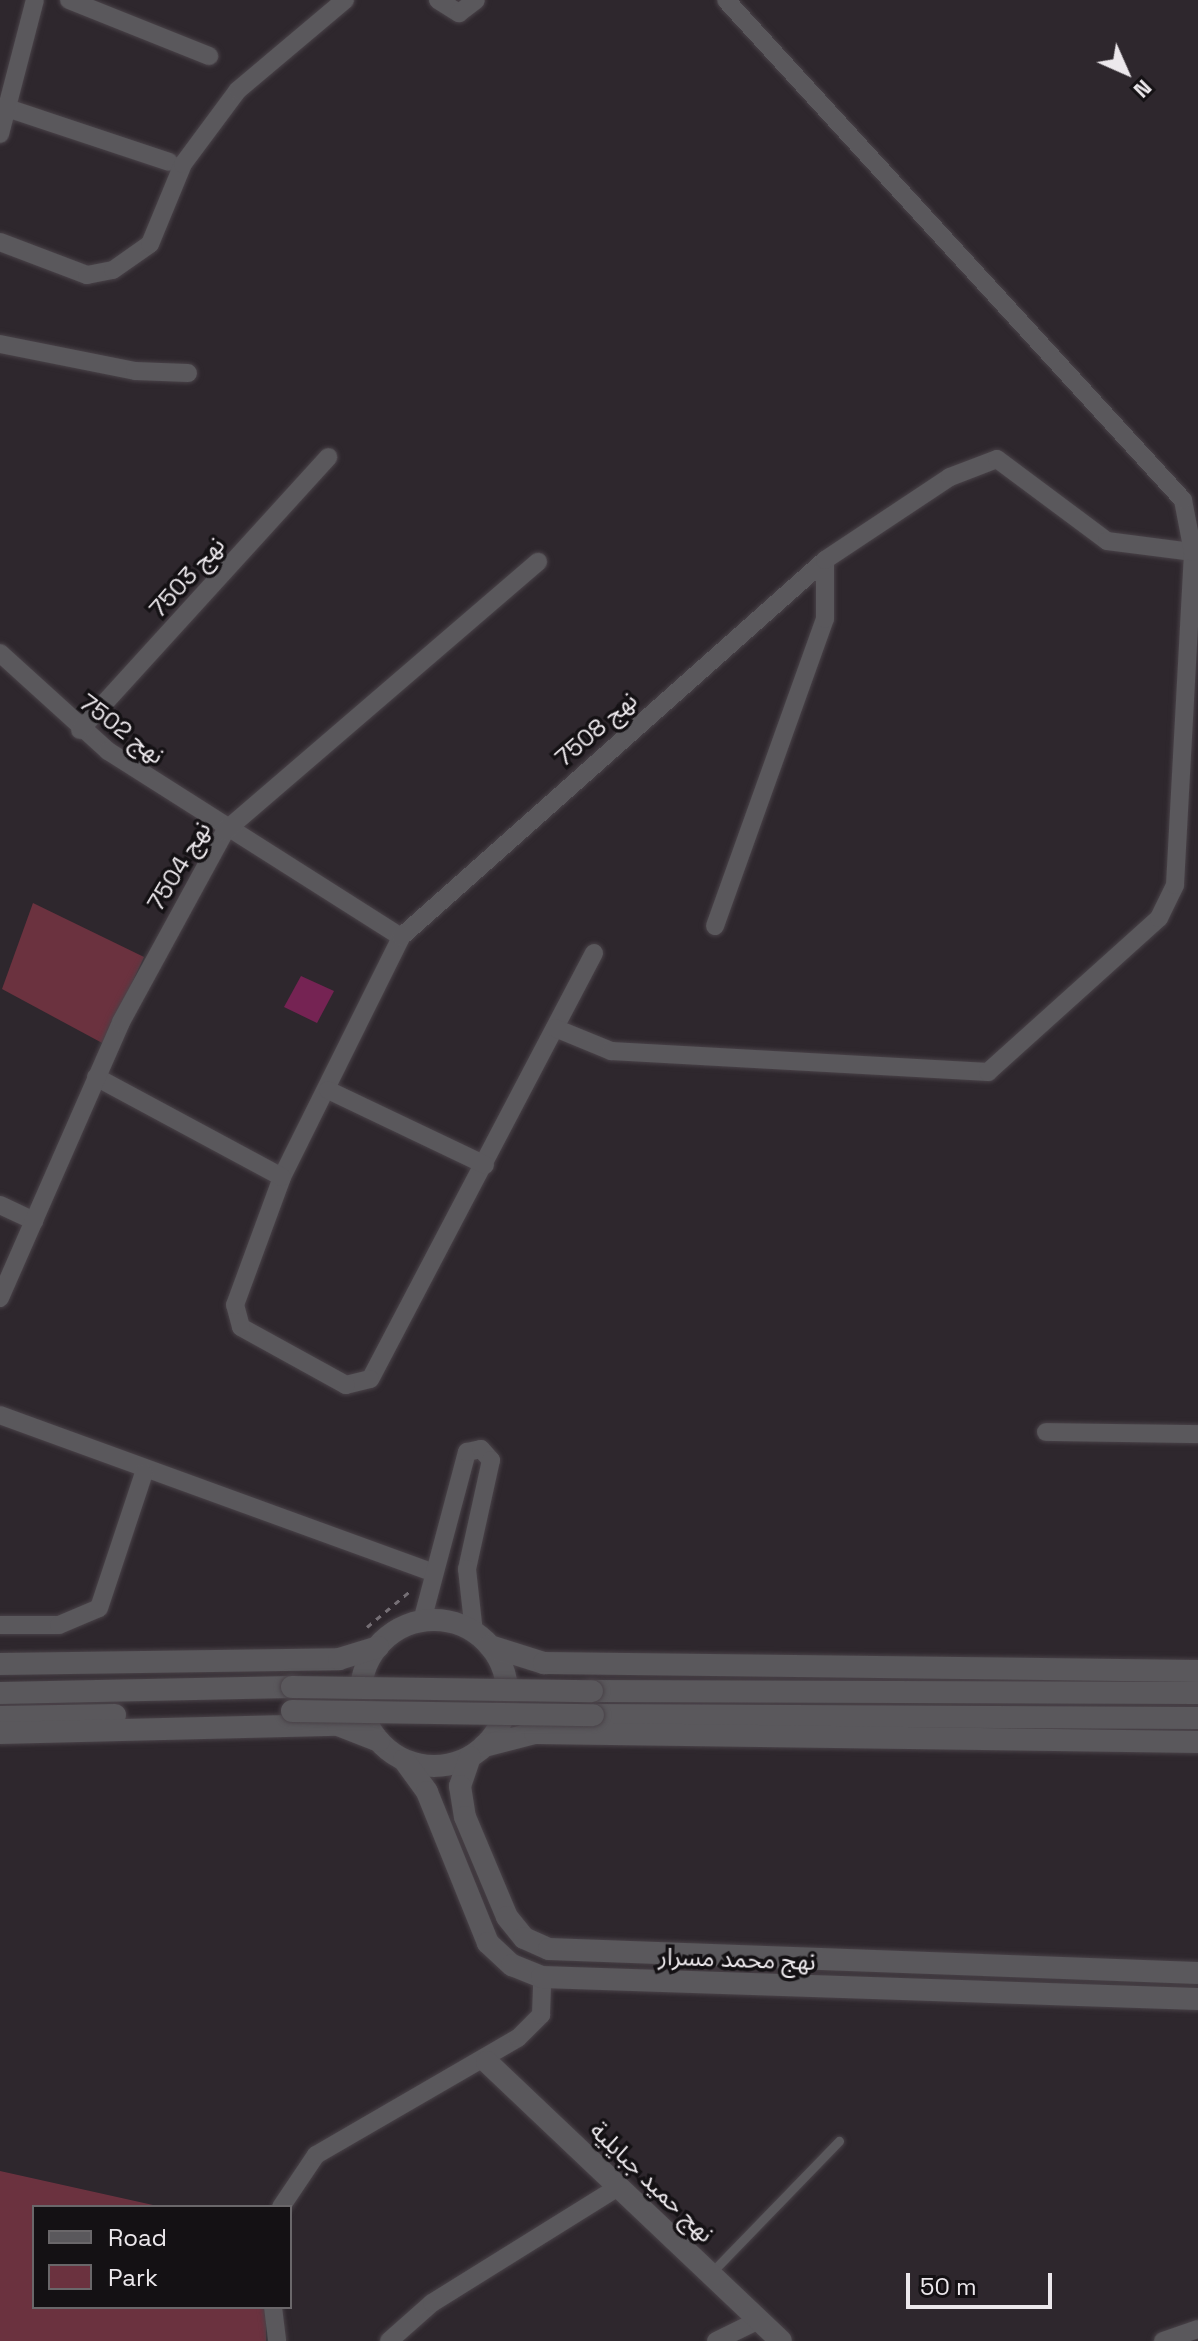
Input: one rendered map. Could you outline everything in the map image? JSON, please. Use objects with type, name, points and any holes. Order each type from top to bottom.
[{"type":"street","points":[[0,134],[4,107],[35,0]]},
{"type":"street","points":[[69,0],[209,56]]},
{"type":"street","points":[[0,242],[87,275],[113,270],[150,244],[183,164],[238,90],[345,0]]},
{"type":"street","points":[[438,0],[459,13],[476,0]]},
{"type":"street","points":[[555,1028],[611,1051],[988,1072],[1008,1061],[1171,904],[1193,552],[1183,500],[1171,483],[726,0]]},
{"type":"street","points":[[4,107],[169,162]]},
{"type":"street","points":[[0,344],[135,371],[188,373]]},
{"type":"street","name":"نهج 7503","points":[[80,730],[328,457]]},
{"type":"street","name":"نهج 7508","points":[[401,937],[825,560],[950,477],[997,459],[1107,541],[1193,552]]},
{"type":"street","points":[[715,926],[825,619],[825,560]]},
{"type":"street","name":"نهج 7504","points":[[0,1298],[96,1077],[225,831],[538,562]]},
{"type":"street","name":"نهج 7502","points":[[0,653],[80,730],[225,831],[401,937]]},
{"type":"street","points":[[401,937],[328,1090],[282,1177],[235,1319],[266,1346],[357,1385],[380,1365],[594,953]]},
{"type":"street","points":[[96,1077],[282,1177]]},
{"type":"street","points":[[328,1090],[485,1165]]},
{"type":"street","points":[[0,1205],[34,1221]]},
{"type":"street","points":[[0,1416],[144,1473],[432,1572]]},
{"type":"street","points":[[1046,1432],[1198,1434]]},
{"type":"street","points":[[422,1621],[432,1572],[467,1452],[481,1449],[491,1460],[467,1569],[482,1639],[508,1691],[499,1727],[477,1752]]},
{"type":"street","points":[[0,1625],[59,1625],[99,1608],[144,1473]]},
{"type":"street","points":[[0,1664],[339,1659],[378,1647],[422,1621],[482,1639],[544,1663],[1198,1671]]},
{"type":"street","points":[[378,1647],[361,1695],[379,1742]]},
{"type":"street","points":[[0,1693],[292,1687],[1198,1693]]},
{"type":"street","points":[[0,1717],[292,1711],[1198,1718]]},
{"type":"street","points":[[0,1733],[338,1725],[379,1742],[404,1760],[445,1765],[535,1733],[1198,1742]]},
{"type":"street","name":"نهج محمد مسرار","points":[[477,1752],[460,1786],[465,1817],[515,1928],[549,1949],[1198,1973]]},
{"type":"street","name":"نهج محمد مسرار","points":[[404,1760],[427,1792],[488,1943],[512,1965],[542,1977],[1198,1999]]},
{"type":"street","points":[[282,2205],[316,2155],[487,2062],[541,2015],[542,1977]]},
{"type":"street","name":"نهج حميد جبايلية","points":[[487,2062],[781,2341]]},
{"type":"street","points":[[389,2341],[432,2303],[620,2186]]},
{"type":"street","points":[[273,2309],[277,2341]]},
{"type":"street","points":[[716,2341],[759,2320]]},
{"type":"street","points":[[1163,2341],[1198,2329]]},
{"type":"lane","points":[[710,2273],[839,2141]]},
{"type":"green space","points":[[33,903],[144,957],[104,1044],[2,989]]},
{"type":"green space","points":[[0,2171],[153,2205],[32,2205],[32,2309],[266,2309],[266,2341],[0,2341]]},
{"type":"building","points":[[301,976],[334,991],[317,1023],[284,1007]]}]
